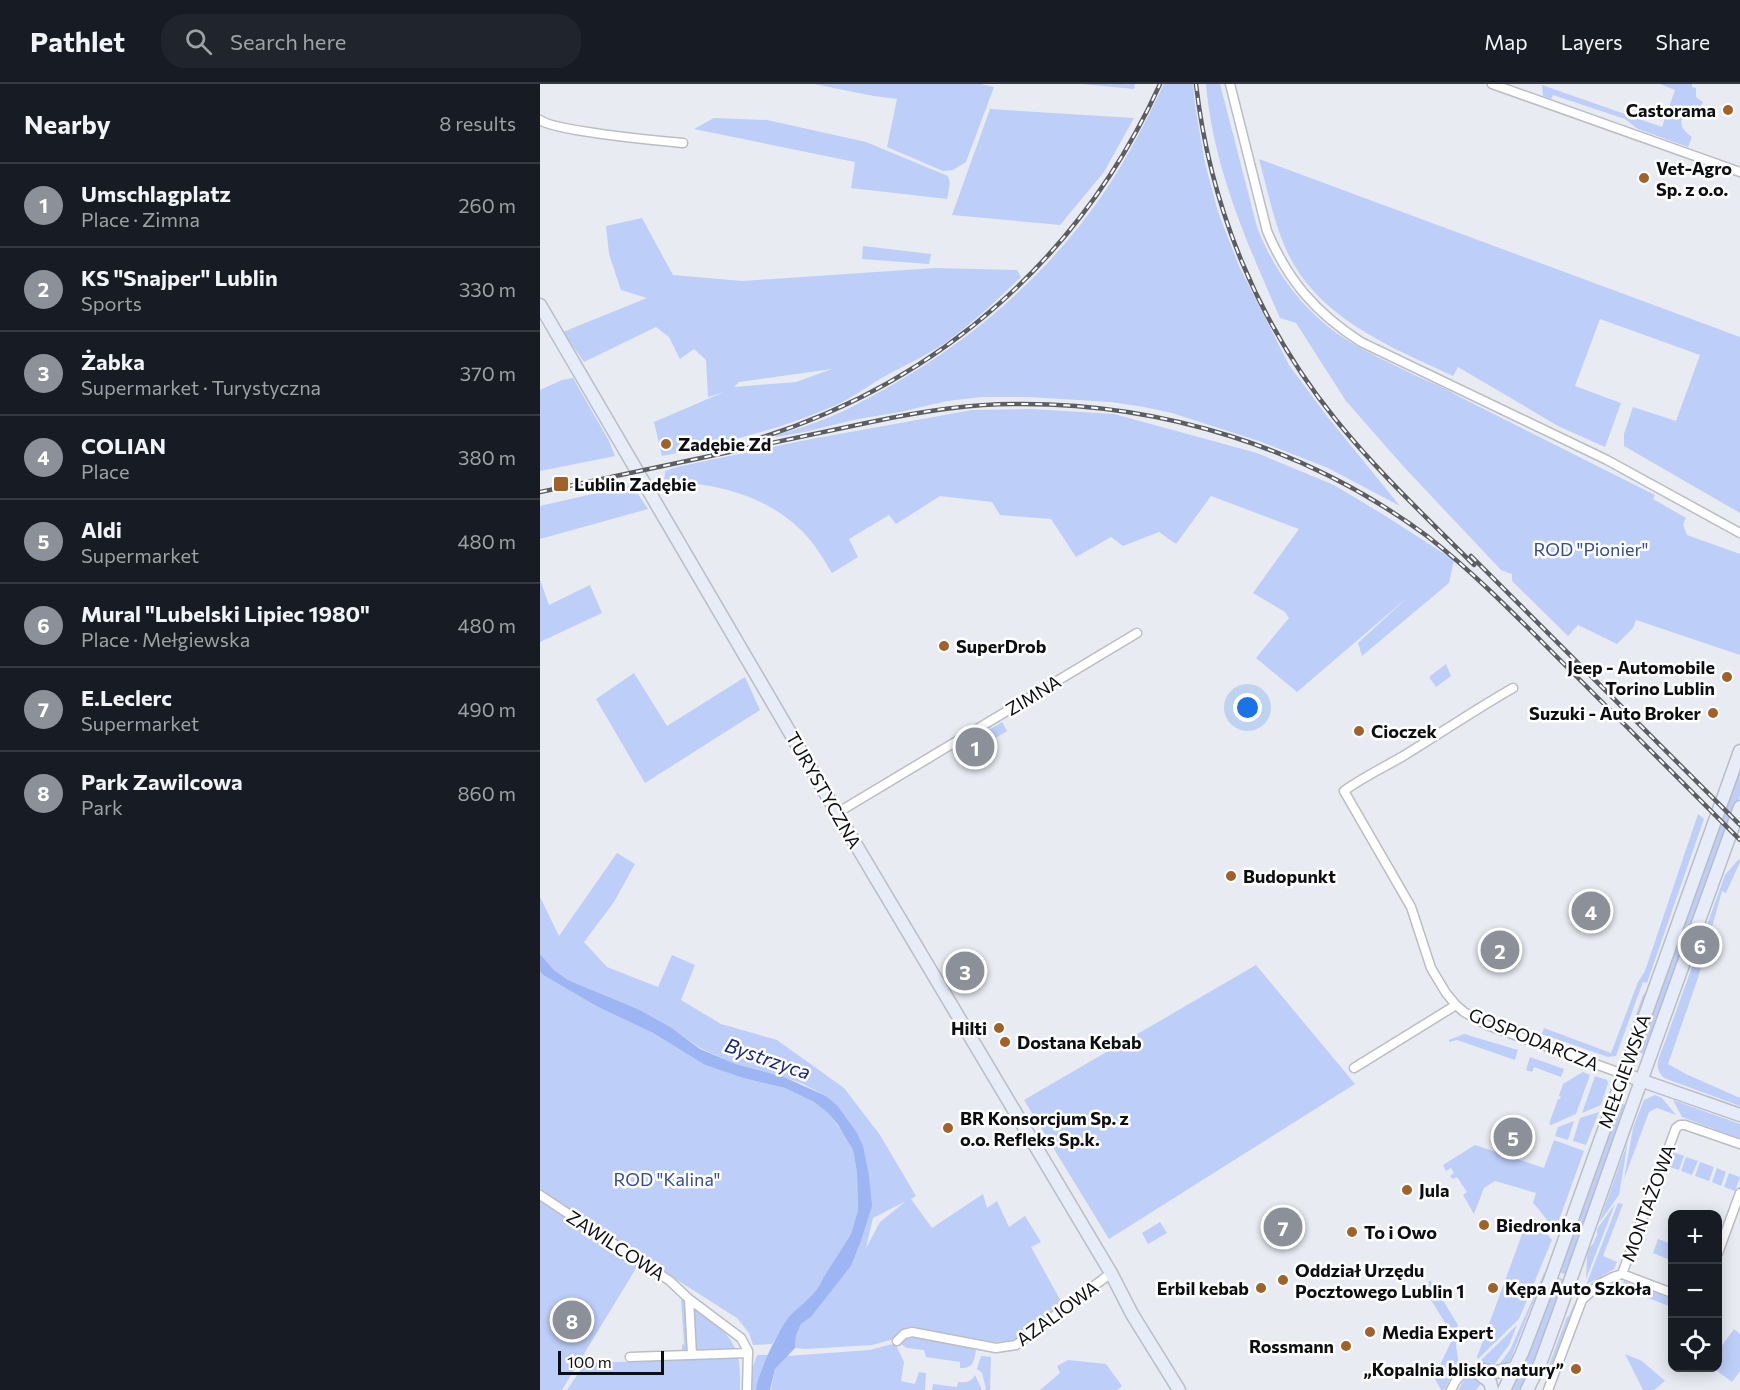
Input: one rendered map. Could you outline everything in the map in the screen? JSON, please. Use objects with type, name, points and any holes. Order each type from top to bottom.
[{"type":"main road","name":"TURYSTYCZNA","points":[[540,305],[837,813],[1111,1273],[1132,1314],[1179,1390]]},
{"type":"main road","name":"MEŁGIEWSKA","points":[[1504,1390],[1529,1337],[1549,1283],[1740,751]]},
{"type":"main road","name":"MEŁGIEWSKA","points":[[1527,1390],[1558,1315],[1740,807]]},
{"type":"main road","name":"GOSPODARCZA","points":[[1623,1074],[1740,1115]]},
{"type":"main road","name":"TURYSTYCZNA","points":[[1111,1273],[1142,1317],[1187,1390]]},
{"type":"main road","points":[[1472,1371],[1484,1370],[1491,1373],[1515,1368]]},
{"type":"main road","points":[[1472,1371],[1490,1382],[1492,1390]]},
{"type":"street","points":[[1230,84],[1267,231],[1277,254],[1291,276],[1320,312],[1361,342],[1607,460],[1740,533]]},
{"type":"street","points":[[1492,84],[1740,172]]},
{"type":"street","points":[[540,120],[565,128],[683,143]]},
{"type":"street","name":"ZIMNA","points":[[837,813],[1137,633]]},
{"type":"street","name":"GOSPODARCZA","points":[[1513,688],[1344,791],[1411,907],[1431,968],[1456,1005],[1487,1025],[1623,1074]]},
{"type":"street","points":[[1354,1068],[1456,1005]]},
{"type":"street","name":"MONTAŻOWA","points":[[1548,1390],[1582,1300],[1599,1284],[1622,1274],[1676,1128],[1685,1125],[1740,1144]]},
{"type":"street","points":[[1722,1241],[1740,1193]]},
{"type":"street","name":"ZAWILCOWA","points":[[540,1195],[670,1281],[689,1299],[741,1338],[748,1353]]},
{"type":"street","name":"AZALIOWA","points":[[897,1341],[904,1334],[912,1332],[996,1348],[1016,1345],[1111,1273]]},
{"type":"street","points":[[1622,1274],[1668,1291]]},
{"type":"street","points":[[689,1299],[692,1355]]},
{"type":"street","points":[[630,1357],[748,1353],[747,1390]]},
{"type":"street","points":[[1451,1390],[1456,1379],[1472,1371]]},
{"type":"green space","points":[[814,84],[981,84],[994,87],[966,162],[953,170],[943,171],[887,147],[897,99]]},
{"type":"green space","points":[[1082,84],[1135,84],[1134,89]]},
{"type":"green space","points":[[1164,84],[1193,84],[1205,163],[1218,212],[1239,266],[1289,365],[1326,415],[1400,506],[1328,468],[1259,441],[1172,413],[1111,402],[982,397],[947,401],[776,437],[775,435],[834,415],[892,385],[953,346],[1009,300],[1036,275],[1084,221],[1129,152]]},
{"type":"green space","name":"ROD \"Pionier\"","points":[[1206,84],[1220,84],[1257,227],[1264,244],[1283,278],[1307,307],[1321,321],[1366,351],[1655,495],[1653,499],[1686,518],[1683,525],[1687,535],[1740,554],[1740,655],[1636,620],[1633,628],[1617,644],[1578,625],[1568,636],[1512,581],[1512,574],[1501,570],[1404,467],[1346,401],[1296,323],[1280,318],[1233,204],[1216,145]]},
{"type":"green space","points":[[1660,84],[1692,84],[1692,87],[1696,88],[1696,97],[1703,102],[1700,108],[1685,116],[1681,123],[1692,137],[1688,147],[1638,129],[1625,119],[1553,95],[1551,99],[1543,96],[1542,85],[1662,127],[1675,90]]},
{"type":"green space","points":[[990,109],[1134,118],[1104,172],[1060,225],[952,215]]},
{"type":"green space","points":[[714,118],[767,120],[866,142],[948,176],[950,183],[947,199],[851,188],[855,162],[694,129]]},
{"type":"green space","points":[[1259,159],[1740,337],[1740,513],[1624,446],[1624,434],[1633,407],[1676,421],[1700,355],[1600,319],[1575,386],[1621,403],[1605,447],[1558,426],[1458,367],[1453,376],[1404,353],[1334,311],[1298,271],[1285,247]]},
{"type":"green space","points":[[642,218],[673,275],[742,281],[935,268],[1017,270],[1021,277],[977,318],[949,340],[841,403],[771,429],[662,456],[654,422],[724,392],[708,397],[706,360],[694,349],[680,359],[669,337],[656,327],[584,362],[563,332],[647,298],[621,290],[609,254],[606,226]],"holes":[[[832,369],[796,382],[734,387],[739,382]]]},
{"type":"green space","points":[[863,246],[931,254],[929,264],[862,259]]},
{"type":"green space","points":[[573,378],[609,441],[615,456],[540,471],[540,390],[562,380]]},
{"type":"green space","points":[[1031,409],[1114,414],[1257,453],[1334,485],[1454,560],[1449,583],[1362,656],[1358,643],[1408,597],[1297,692],[1256,658],[1289,618],[1285,612],[1253,593],[1299,529],[1211,496],[1176,544],[1159,532],[1123,546],[1111,537],[1076,557],[1051,519],[1000,515],[992,502],[940,496],[896,524],[889,515],[849,539],[858,557],[832,573],[802,531],[772,508],[720,488],[664,482],[665,471],[677,467],[806,440],[972,410]]},
{"type":"green space","points":[[632,485],[648,509],[540,539],[540,506]]},
{"type":"green space","points":[[540,580],[549,605],[590,585],[602,613],[540,642]]},
{"type":"green space","points":[[1446,664],[1451,676],[1436,687],[1429,677]]},
{"type":"green space","points":[[634,673],[667,726],[745,677],[760,710],[645,783],[596,699]]},
{"type":"green space","points":[[1002,722],[1007,731],[969,754],[963,745],[970,742],[974,748],[978,746],[974,739]]},
{"type":"green space","points":[[1740,769],[1740,796],[1646,1055],[1638,1052]]},
{"type":"green space","points":[[1698,814],[1704,819],[1647,983],[1643,982],[1616,1056],[1608,1057],[1542,1034],[1544,1028],[1611,1053],[1638,982],[1645,971]]},
{"type":"green space","points":[[617,853],[635,864],[614,902],[584,942],[607,967],[658,987],[672,955],[695,965],[681,1000],[721,1024],[777,1040],[844,1088],[880,1135],[916,1196],[911,1199],[932,1228],[983,1194],[987,1208],[997,1201],[1009,1227],[1025,1216],[1041,1242],[1031,1247],[1062,1303],[1018,1340],[995,1342],[944,1334],[939,1338],[907,1329],[898,1338],[872,1345],[795,1348],[796,1336],[801,1324],[811,1317],[851,1266],[871,1206],[869,1175],[837,1105],[826,1096],[801,1083],[736,1064],[700,1048],[672,1028],[640,1010],[568,980],[554,970],[540,954],[540,897],[559,936]],"holes":[[[906,1201],[880,1222],[866,1248],[873,1218]]]},
{"type":"green space","points":[[1739,859],[1740,862],[1726,893],[1722,891],[1698,978],[1668,1064],[1740,1098],[1740,1106],[1664,1078],[1658,1070],[1659,1057],[1725,875]]},
{"type":"green space","points":[[1256,965],[1355,1084],[1109,1239],[1024,1100]]},
{"type":"green space","name":"ROD \"Kalina\"","points":[[540,971],[543,975],[598,1007],[653,1033],[705,1065],[743,1078],[785,1088],[814,1102],[828,1113],[846,1137],[853,1150],[857,1173],[858,1210],[851,1234],[817,1291],[788,1319],[772,1344],[753,1345],[749,1333],[737,1318],[540,1193]]},
{"type":"green space","points":[[1650,988],[1628,1048],[1626,1048],[1625,1045],[1643,995]]},
{"type":"green space","points":[[1464,1034],[1518,1050],[1515,1060],[1457,1040],[1449,1042]]},
{"type":"green space","points":[[1530,1057],[1564,1069],[1561,1077],[1534,1067],[1532,1072],[1526,1070]]},
{"type":"green space","points":[[1583,1072],[1590,1075],[1576,1114],[1549,1124],[1558,1099],[1561,1097],[1559,1096],[1563,1084]]},
{"type":"green space","points":[[1595,1076],[1607,1080],[1608,1083],[1601,1105],[1582,1113]]},
{"type":"green space","points":[[1655,1095],[1662,1098],[1676,1115],[1657,1108],[1649,1112],[1624,1179],[1633,1128],[1644,1100]]},
{"type":"green space","points":[[1673,1100],[1740,1124],[1740,1139],[1682,1117]]},
{"type":"green space","points":[[1620,1103],[1628,1106],[1567,1275],[1559,1272]]},
{"type":"green space","points":[[1599,1112],[1586,1145],[1573,1141],[1580,1118]]},
{"type":"green space","points":[[1574,1121],[1568,1140],[1555,1136],[1558,1127]]},
{"type":"green space","points":[[1554,1140],[1584,1151],[1555,1231],[1533,1203],[1536,1193],[1495,1181],[1484,1188],[1474,1214],[1463,1195],[1467,1192],[1457,1177],[1453,1179],[1450,1176],[1454,1173],[1451,1168],[1446,1171],[1443,1165],[1475,1145],[1544,1168]]},
{"type":"green space","points":[[1628,1141],[1619,1195],[1599,1223]]},
{"type":"green space","points":[[1670,1151],[1684,1156],[1679,1170],[1664,1165]]},
{"type":"green space","points":[[1686,1157],[1698,1161],[1692,1175],[1681,1171]]},
{"type":"green space","points":[[1700,1162],[1714,1167],[1709,1181],[1695,1176]]},
{"type":"green space","points":[[1717,1168],[1726,1172],[1721,1186],[1712,1182]]},
{"type":"green space","points":[[1729,1173],[1740,1177],[1735,1191],[1724,1187]]},
{"type":"green space","points":[[540,1200],[638,1265],[562,1390],[540,1390]]},
{"type":"green space","points":[[1618,1203],[1623,1204],[1603,1256],[1617,1262],[1614,1269],[1586,1285]]},
{"type":"green space","points":[[1615,1204],[1586,1279],[1589,1248],[1597,1235],[1597,1229]]},
{"type":"green space","points":[[1528,1218],[1535,1219],[1552,1240],[1519,1319],[1478,1359],[1477,1357]]},
{"type":"green space","points":[[1160,1222],[1167,1233],[1148,1244],[1142,1233]]},
{"type":"green space","points":[[1658,1239],[1668,1243],[1668,1259],[1653,1253]]},
{"type":"green space","points":[[1544,1273],[1547,1274],[1511,1358],[1507,1365],[1495,1370],[1510,1350]]},
{"type":"green space","points":[[1557,1277],[1565,1280],[1546,1333],[1520,1390],[1511,1390],[1531,1348]]},
{"type":"green space","points":[[1429,1281],[1458,1325],[1456,1333],[1447,1326],[1428,1295]]},
{"type":"green space","points":[[1624,1281],[1668,1298],[1668,1306],[1621,1288]]},
{"type":"green space","points":[[681,1298],[717,1324],[731,1341],[739,1361],[740,1390],[567,1390],[585,1363],[682,1360],[682,1345],[684,1344]]},
{"type":"green space","points":[[1574,1304],[1551,1371],[1547,1370],[1567,1317]]},
{"type":"green space","points":[[1517,1325],[1509,1345],[1491,1369],[1477,1364]]},
{"type":"green space","points":[[1734,1329],[1740,1334],[1740,1371],[1732,1382],[1718,1372],[1722,1372],[1722,1346]]},
{"type":"green space","points":[[910,1334],[917,1338],[974,1347],[976,1351],[973,1361],[970,1366],[960,1368],[960,1362],[926,1357],[924,1350],[907,1348],[902,1345],[902,1339]]},
{"type":"green space","points":[[1454,1336],[1456,1337],[1459,1365],[1445,1390],[1441,1390],[1434,1377]]},
{"type":"green space","points":[[896,1345],[904,1362],[901,1381],[915,1384],[919,1372],[926,1373],[925,1390],[771,1390],[775,1369],[787,1356],[870,1350]]},
{"type":"green space","points":[[1625,1354],[1642,1361],[1665,1381],[1654,1390],[1643,1390]]},
{"type":"green space","points":[[757,1355],[768,1355],[756,1390],[750,1390],[751,1373]]},
{"type":"green space","points":[[981,1356],[991,1357],[990,1390],[984,1390],[986,1389],[982,1373],[977,1369]]},
{"type":"green space","points":[[1068,1360],[1106,1364],[1122,1386],[1117,1390],[1040,1390],[1060,1373],[1057,1366]]},
{"type":"green space","points":[[975,1375],[982,1390],[932,1390],[933,1384],[957,1387],[958,1382],[968,1382]]},
{"type":"green space","points":[[1476,1376],[1484,1380],[1476,1390],[1458,1390],[1465,1379]]},
{"type":"shaded area","points":[[540,954],[554,970],[568,980],[640,1010],[672,1028],[700,1049],[736,1064],[784,1077],[826,1096],[837,1105],[857,1133],[863,1146],[869,1175],[872,1206],[861,1241],[851,1266],[811,1317],[801,1324],[796,1336],[795,1348],[775,1369],[770,1390],[756,1390],[760,1373],[774,1342],[789,1317],[817,1289],[851,1234],[858,1210],[857,1173],[853,1150],[838,1125],[814,1102],[785,1088],[743,1078],[705,1065],[653,1033],[598,1007],[543,975],[540,971]]},
{"type":"railway","points":[[760,438],[826,413],[888,383],[946,346],[999,304],[1047,257],[1090,204],[1128,146],[1160,84]]},
{"type":"railway","points":[[1196,84],[1203,130],[1226,219],[1261,304],[1283,344],[1308,383],[1352,439],[1474,565]]},
{"type":"railway","points":[[540,492],[889,418],[977,405],[1068,405],[1123,411],[1231,436],[1283,455],[1333,478],[1381,505],[1427,536],[1498,599],[1740,840]]},
{"type":"railway","points":[[1471,556],[1740,825]]},
{"type":"place","name":"Castorama","points":[[1728,110]]},
{"type":"place","name":"Vet-Agro Sp. z o.o.","points":[[1644,178]]},
{"type":"place","name":"Zadębie Zd","points":[[666,444]]},
{"type":"place","name":"Lublin Zadębie","points":[[561,484]]},
{"type":"place","name":"SuperDrob","points":[[944,646]]},
{"type":"place","name":"Jeep - Automobile Torino Lublin","points":[[1727,677]]},
{"type":"place","name":"Suzuki - Auto Broker","points":[[1713,713]]},
{"type":"place","name":"Cioczek","points":[[1359,731]]},
{"type":"place","name":"Umschlagplatz","points":[[975,747]]},
{"type":"place","name":"Budopunkt","points":[[1231,876]]},
{"type":"place","name":"COLIAN","points":[[1591,911]]},
{"type":"place","name":"Mural \"Lubelski Lipiec 1980\"","points":[[1700,945]]},
{"type":"place","name":"KS \"Snajper\" Lublin","points":[[1500,950]]},
{"type":"place","name":"Żabka","points":[[965,971]]},
{"type":"place","name":"Hilti","points":[[999,1028]]},
{"type":"place","name":"Dostana Kebab","points":[[1005,1042]]},
{"type":"place","name":"BR Konsorcjum Sp. z o.o. Refleks Sp.k.","points":[[948,1128]]},
{"type":"place","name":"Aldi","points":[[1513,1137]]},
{"type":"place","name":"Jula","points":[[1407,1190]]},
{"type":"place","name":"Biedronka","points":[[1484,1225]]},
{"type":"place","name":"E.Leclerc","points":[[1283,1227]]},
{"type":"place","name":"To i Owo","points":[[1352,1232]]},
{"type":"place","name":"Oddział Urzędu Pocztowego Lublin 1","points":[[1283,1280]]},
{"type":"place","name":"Erbil kebab","points":[[1261,1288]]},
{"type":"place","name":"Kępa Auto Szkoła","points":[[1493,1288]]},
{"type":"place","name":"Park Zawilcowa","points":[[572,1320]]},
{"type":"place","name":"Media Expert","points":[[1370,1332]]},
{"type":"place","name":"Rossmann","points":[[1346,1346]]},
{"type":"place","name":"„Kopalnia blisko natury”","points":[[1576,1369]]},
{"type":"water label","name":"Bystrzyca","points":[[768,1058]]}]
